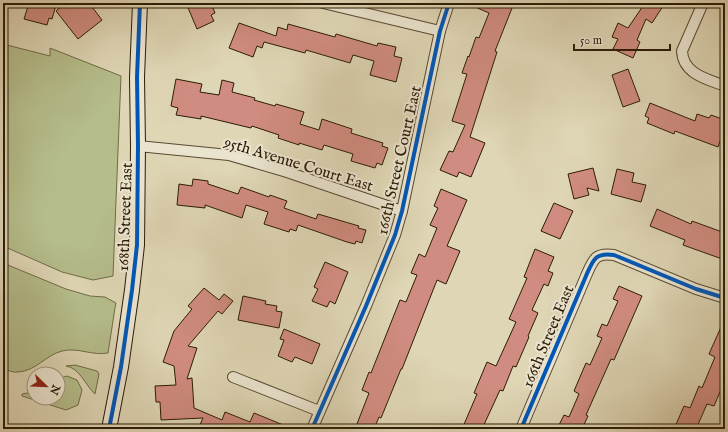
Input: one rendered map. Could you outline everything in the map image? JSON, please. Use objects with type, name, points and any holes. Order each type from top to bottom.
[{"type":"street","name":"168th Street East","points":[[109,429],[120,373],[135,267],[138,216],[137,77],[140,3]]},
{"type":"street","points":[[323,3],[440,31]]},
{"type":"street","name":"166th Street Court East","points":[[312,429],[366,306],[395,235],[402,211],[440,31],[449,3]]},
{"type":"street","points":[[703,3],[682,51],[682,58],[685,65],[694,74],[725,86]]},
{"type":"street","name":"95th Avenue Court East","points":[[138,146],[229,155],[287,172],[402,211]]},
{"type":"street","name":"166th Street East","points":[[521,429],[586,276],[593,261],[599,255],[606,253],[614,255],[696,289],[725,298]]},
{"type":"street","points":[[233,377],[319,411]]},
{"type":"green space","points":[[3,44],[50,56],[50,48],[121,76],[113,276],[93,280],[62,272],[3,246],[3,226],[5,220],[3,219]]},
{"type":"green space","points":[[3,263],[66,289],[90,296],[105,297],[116,303],[108,353],[102,354],[68,350],[56,353],[36,366],[26,366],[26,370],[24,371],[14,372],[3,369]]},
{"type":"green space","points":[[75,365],[97,371],[99,374],[95,394],[79,373],[71,367],[66,366]]},
{"type":"green space","points":[[66,376],[77,380],[82,390],[78,405],[66,410],[53,406],[66,406]]},
{"type":"green space","points":[[26,393],[26,397],[22,396],[22,394]]},
{"type":"building","points":[[29,3],[50,3],[56,5],[52,19],[49,18],[47,25],[24,19]]},
{"type":"building","points":[[66,3],[89,3],[102,20],[78,39],[56,11]]},
{"type":"building","points":[[186,3],[211,3],[215,13],[211,15],[214,21],[197,29]]},
{"type":"building","points":[[466,3],[514,3],[495,51],[497,52],[470,137],[485,143],[471,177],[459,172],[457,177],[440,170],[449,151],[453,152],[465,125],[452,121],[467,74],[462,73],[476,37],[479,38],[489,13]]},
{"type":"building","points":[[645,3],[665,3],[652,23],[646,19],[637,40],[640,42],[633,58],[613,49],[618,39],[612,37],[618,23],[628,28]]},
{"type":"building","points":[[239,23],[276,36],[278,27],[287,30],[288,24],[335,37],[336,34],[377,46],[378,43],[396,47],[394,56],[402,58],[396,82],[370,75],[374,61],[353,55],[350,63],[306,50],[305,53],[264,42],[262,48],[257,46],[253,57],[229,48]]},
{"type":"building","points":[[628,69],[640,101],[623,107],[612,75]]},
{"type":"building","points":[[176,79],[202,84],[200,92],[219,95],[222,80],[234,83],[232,92],[255,98],[254,100],[275,106],[276,104],[304,112],[300,124],[319,130],[322,119],[352,129],[351,133],[383,143],[382,146],[388,148],[382,165],[377,163],[375,168],[351,161],[353,154],[324,145],[322,150],[299,143],[299,145],[278,138],[279,135],[252,126],[251,128],[201,116],[201,119],[176,115],[178,108],[171,106]]},
{"type":"building","points":[[650,103],[695,121],[697,114],[709,118],[711,115],[725,120],[725,127],[718,147],[675,131],[674,134],[647,123],[649,118],[645,116]]},
{"type":"building","points":[[593,168],[599,191],[587,188],[589,195],[574,199],[568,174]]},
{"type":"building","points":[[617,169],[634,173],[632,182],[646,185],[641,202],[611,194]]},
{"type":"building","points":[[193,179],[208,181],[208,184],[238,194],[241,187],[269,197],[270,195],[287,201],[284,208],[316,219],[318,214],[359,226],[358,228],[366,230],[362,243],[356,241],[355,244],[347,242],[298,225],[296,231],[290,229],[289,232],[264,224],[268,212],[246,205],[242,218],[205,205],[205,208],[177,205],[179,184],[192,186]]},
{"type":"building","points":[[441,189],[467,200],[447,246],[460,251],[446,284],[437,280],[381,418],[379,417],[374,429],[355,429],[369,393],[362,390],[369,372],[371,373],[400,300],[406,302],[417,275],[411,273],[419,254],[425,257],[437,228],[430,225],[438,208],[434,206]]},
{"type":"building","points":[[554,203],[573,211],[560,239],[541,231]]},
{"type":"building","points":[[657,209],[691,224],[692,221],[725,233],[725,260],[683,245],[685,240],[650,226]]},
{"type":"building","points":[[535,249],[554,257],[548,271],[553,273],[548,286],[544,284],[532,310],[538,313],[528,336],[529,337],[516,367],[513,366],[503,391],[500,390],[482,429],[462,429],[477,394],[474,393],[487,362],[496,366],[516,322],[509,319],[527,278],[524,277]]},
{"type":"building","points":[[325,262],[348,272],[335,304],[330,301],[327,307],[312,301],[318,289],[314,287]]},
{"type":"building","points":[[619,286],[642,296],[614,360],[611,359],[586,415],[588,416],[582,429],[557,429],[564,415],[569,417],[579,394],[574,391],[586,363],[590,365],[602,338],[597,336],[602,324],[607,326],[618,301],[613,299]]},
{"type":"building","points":[[204,288],[219,300],[224,294],[233,301],[222,314],[218,311],[188,346],[197,348],[187,379],[192,378],[194,408],[222,420],[225,412],[250,422],[254,413],[293,429],[198,429],[203,418],[161,420],[160,402],[156,402],[155,386],[176,385],[174,366],[163,362],[174,331],[192,309],[188,306]]},
{"type":"building","points":[[243,296],[266,301],[265,304],[277,306],[276,311],[282,312],[279,328],[238,320]]},
{"type":"building","points":[[725,318],[725,380],[714,406],[707,404],[696,429],[674,429],[684,406],[690,408],[699,386],[702,388],[715,357],[709,354]]},
{"type":"building","points":[[284,329],[320,344],[312,364],[295,357],[292,362],[278,356],[284,340],[280,339]]},
{"type":"cycle path","points":[[109,429],[121,367],[137,245],[137,77],[140,3]]},
{"type":"cycle path","points":[[312,429],[366,306],[395,235],[402,211],[440,31],[449,3]]},
{"type":"cycle path","points":[[521,429],[588,270],[599,256],[608,254],[614,255],[696,289],[725,298]]}]
